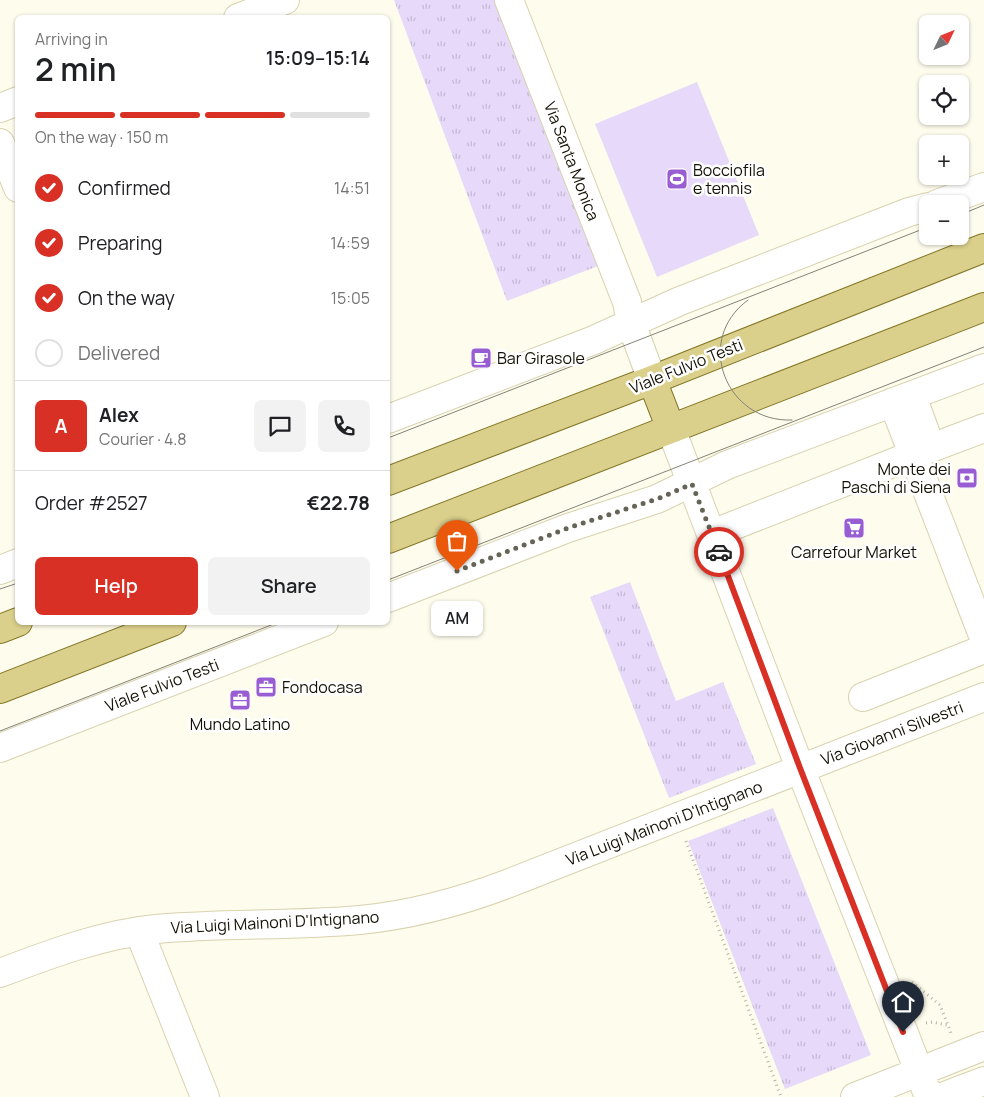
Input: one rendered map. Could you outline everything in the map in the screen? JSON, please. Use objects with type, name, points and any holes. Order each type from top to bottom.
[{"type":"main road","name":"Viale Fulvio Testi","points":[[390,480],[652,380],[984,248]]},
{"type":"main road","points":[[390,538],[984,307]]},
{"type":"main road","points":[[652,380],[671,429]]},
{"type":"main road","points":[[0,628],[15,623]]},
{"type":"main road","points":[[0,689],[164,625]]},
{"type":"street","points":[[246,15],[285,0]]},
{"type":"street","name":"Via Santa Monica","points":[[509,0],[627,302],[631,323],[652,380]]},
{"type":"street","points":[[0,108],[15,102]]},
{"type":"street","points":[[0,143],[15,180]]},
{"type":"street","points":[[962,195],[984,187]]},
{"type":"street","points":[[390,419],[585,343],[680,301],[919,210]]},
{"type":"street","points":[[390,597],[568,528],[657,499],[727,466],[984,368]]},
{"type":"street","points":[[902,399],[931,448],[984,428]]},
{"type":"street","points":[[902,399],[913,455],[984,638]]},
{"type":"street","points":[[671,429],[800,768],[929,1097]]},
{"type":"street","points":[[712,534],[913,455]]},
{"type":"street","points":[[0,570],[15,564]]},
{"type":"street","name":"Viale Fulvio Testi","points":[[0,748],[316,625]]},
{"type":"street","points":[[863,697],[984,649]]},
{"type":"street","name":"Via Giovanni Silvestri","points":[[800,768],[984,697]]},
{"type":"street","name":"Via Luigi Mainoni D'Intignano","points":[[0,973],[78,946],[139,931],[246,924],[361,920],[421,911],[468,898],[507,884],[800,768]]},
{"type":"street","points":[[139,931],[205,1097]]},
{"type":"street","points":[[854,1097],[984,1046]]},
{"type":"street","points":[[942,1097],[984,1081]]},
{"type":"path","points":[[683,834],[781,1097]]},
{"type":"path","points":[[883,980],[909,980],[940,1005],[947,1025]]},
{"type":"green space","points":[[394,0],[506,0],[606,263],[507,301]]},
{"type":"green space","name":"Bocciofila e tennis","points":[[697,82],[759,235],[657,277],[595,124]]},
{"type":"green space","points":[[630,582],[676,701],[723,682],[756,764],[669,798],[590,597]]},
{"type":"green space","points":[[773,808],[871,1055],[785,1089],[688,841]]},
{"type":"tram line","points":[[969,211],[984,205]]},
{"type":"tram line","points":[[390,437],[919,231]]},
{"type":"tram line","points":[[748,300],[731,317],[722,336],[720,356],[725,376],[735,394],[750,408],[769,417],[792,420]]},
{"type":"tram line","points":[[390,579],[984,347]]},
{"type":"tram line","points":[[0,589],[15,584]]},
{"type":"tram line","points":[[0,731],[271,625]]},
{"type":"way so far","points":[[457,571],[568,528],[657,499],[692,484],[719,552]]},
{"type":"place","name":"Bocciofila e tennis","points":[[677,179]]},
{"type":"place","name":"Bar Girasole","points":[[481,358]]},
{"type":"place","name":"Monte dei Paschi di Siena","points":[[967,478]]},
{"type":"place","name":"Carrefour Market","points":[[854,528]]},
{"type":"place","name":"AM","points":[[457,571]]},
{"type":"place","name":"Fondocasa","points":[[266,687]]},
{"type":"place","name":"Mundo Latino","points":[[240,700]]},
{"type":"route","points":[[719,552],[800,768],[903,1032]]}]
